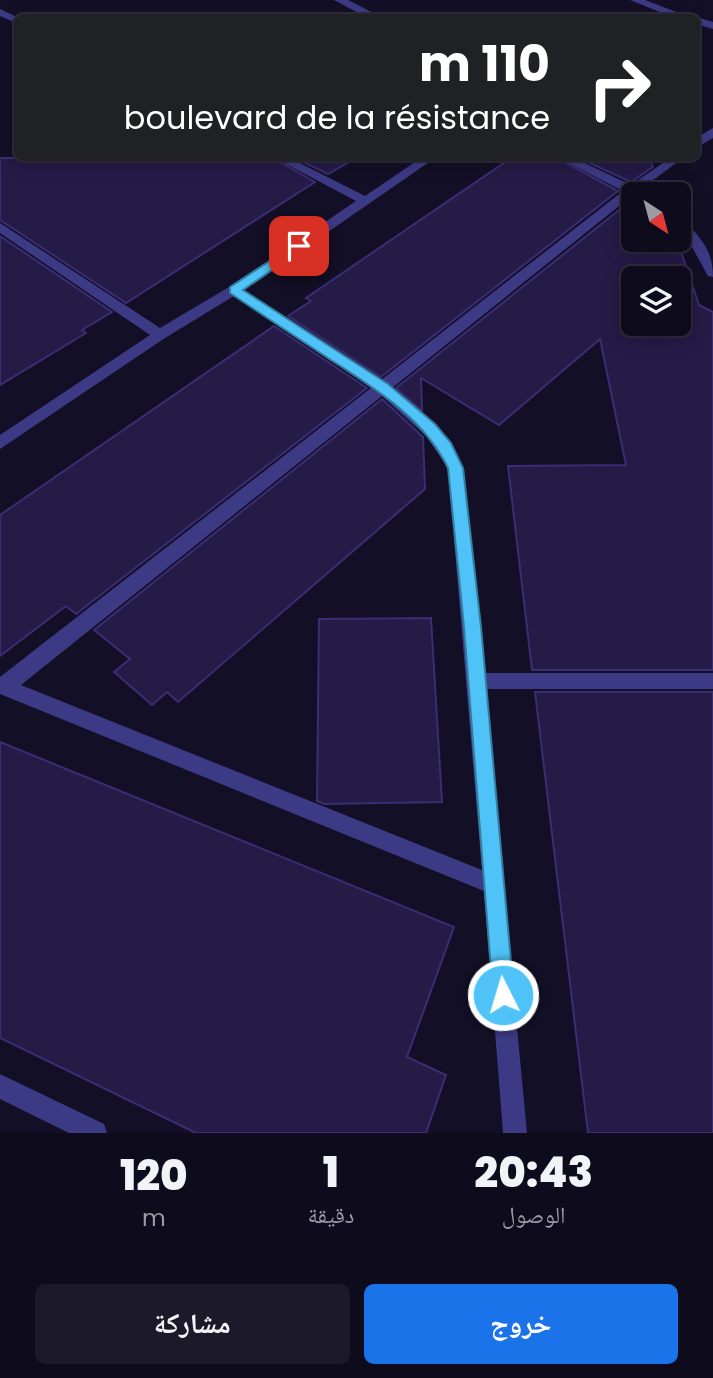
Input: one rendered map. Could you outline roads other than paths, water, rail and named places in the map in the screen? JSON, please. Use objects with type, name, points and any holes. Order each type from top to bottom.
[{"type":"street","points":[[339,0],[369,14]]},
{"type":"street","points":[[635,0],[675,14]]},
{"type":"street","points":[[642,14],[663,0]]},
{"type":"street","points":[[287,161],[365,201]]},
{"type":"street","points":[[0,443],[425,161]]},
{"type":"street","points":[[571,161],[621,185]]},
{"type":"street","points":[[648,182],[673,161]]},
{"type":"street","points":[[494,885],[2,686],[621,204]]},
{"type":"street","points":[[0,228],[160,335]]},
{"type":"street","points":[[691,236],[713,273]]},
{"type":"street","points":[[234,290],[383,388],[430,428],[445,447],[456,468],[515,1133]]},
{"type":"street","points":[[477,681],[713,681]]},
{"type":"street","points":[[0,1086],[95,1133]]}]
